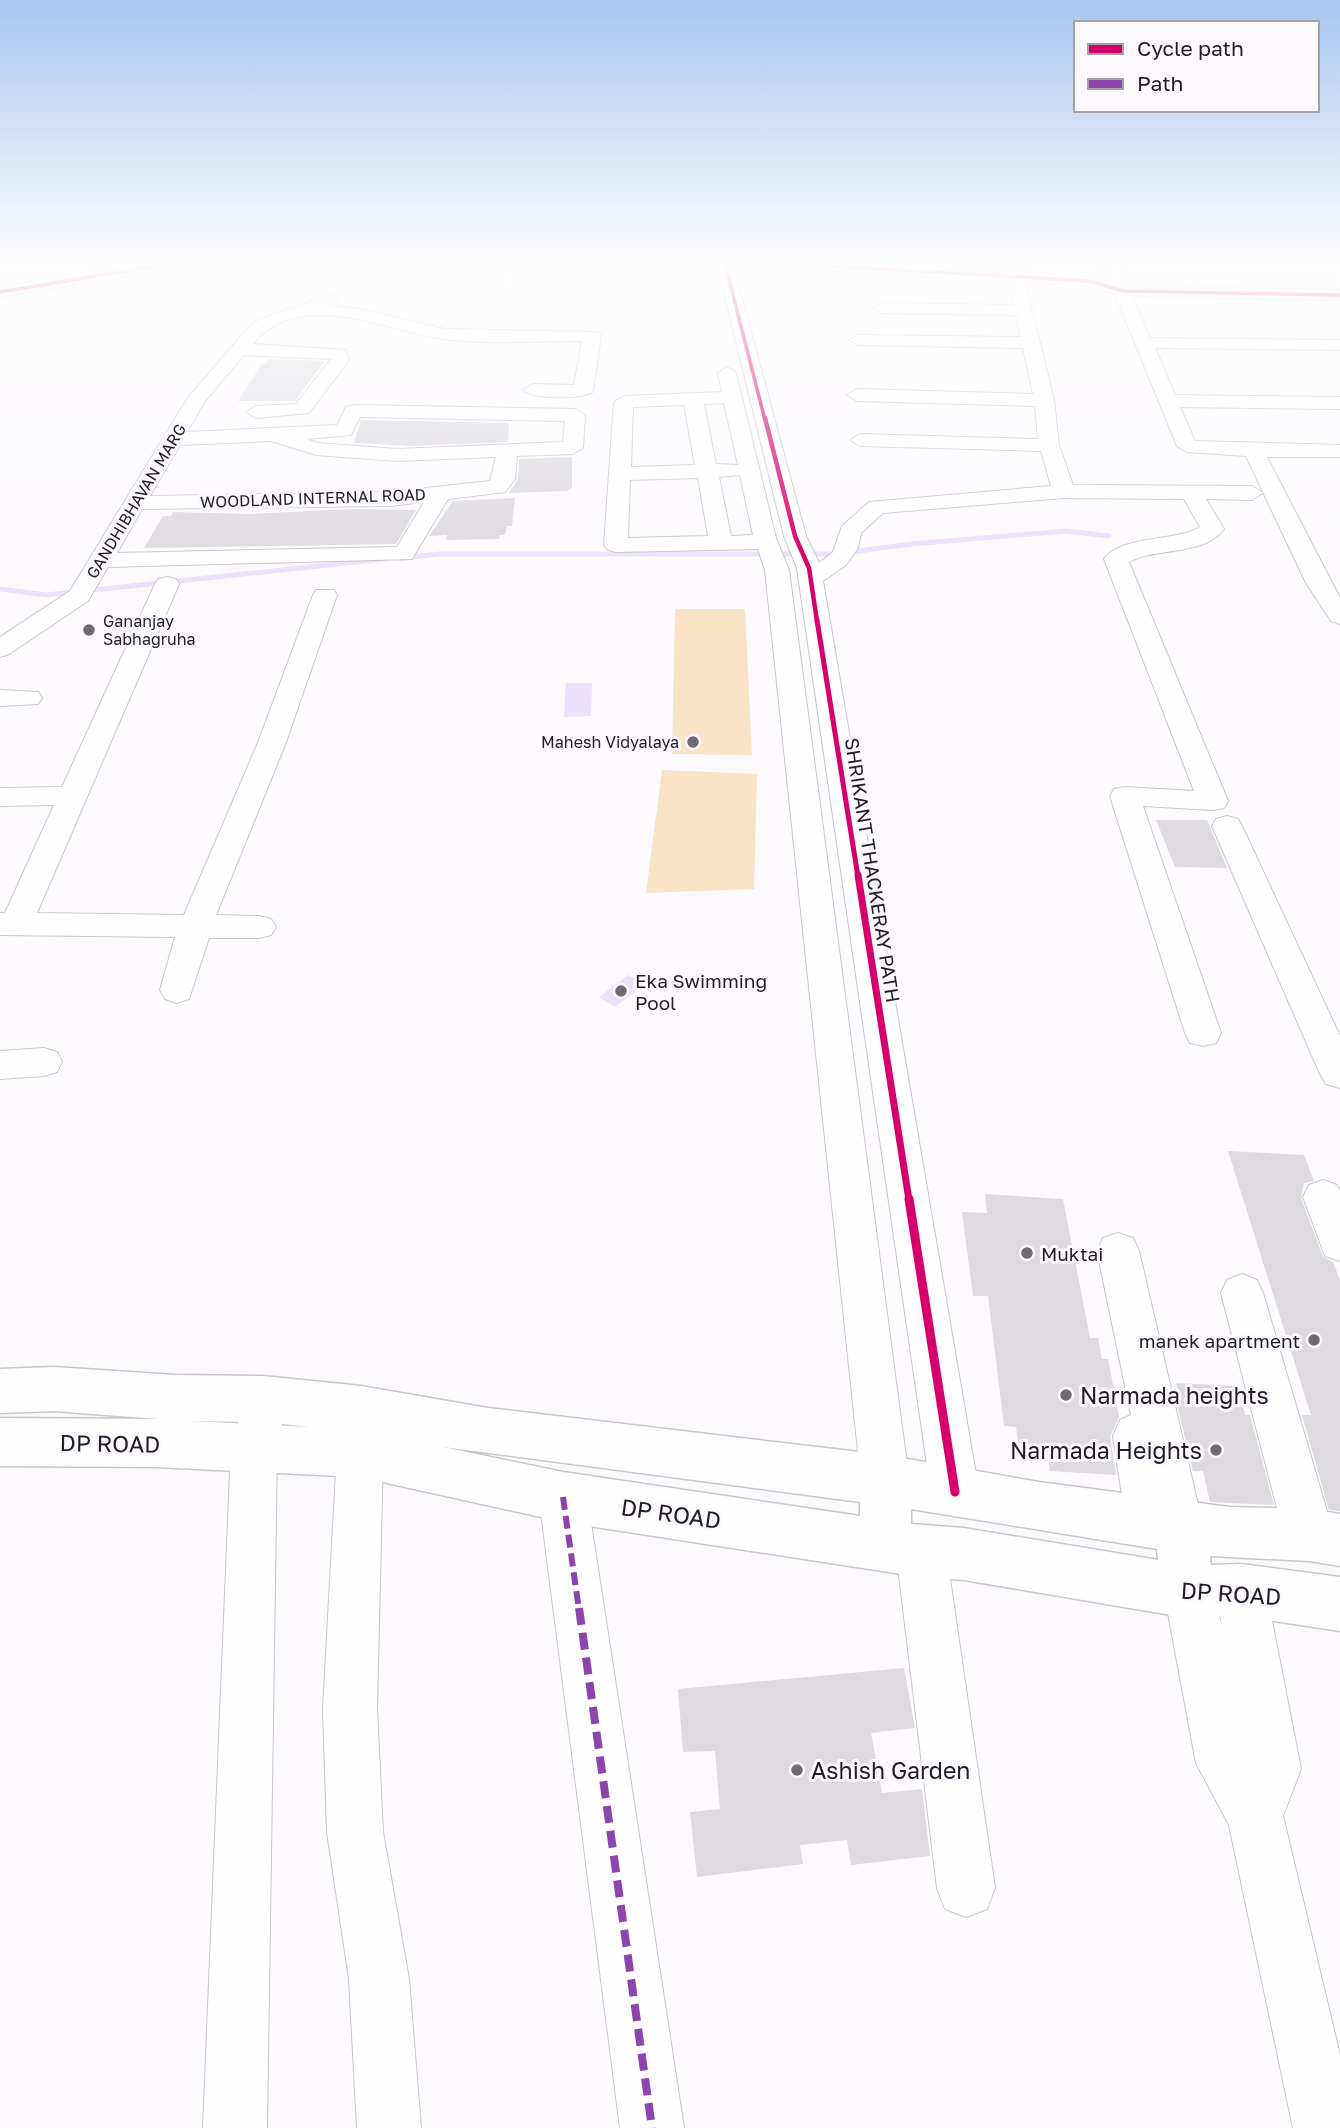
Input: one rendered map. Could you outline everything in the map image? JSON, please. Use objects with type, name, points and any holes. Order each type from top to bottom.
[{"type":"main road","name":"DP ROAD","points":[[0,1391],[54,1390],[176,1398],[360,1453],[564,1497],[1189,1592],[1241,1590],[1340,1604]]},
{"type":"main road","name":"DP ROAD","points":[[0,1442],[259,1423],[361,1409],[488,1431],[885,1480],[1228,1533],[1324,1538]]},
{"type":"main road","name":"SHRIKANT THACKERAY PATH","points":[[885,1480],[924,1550]]},
{"type":"main road","name":"SHRIKANT THACKERAY PATH","points":[[924,1550],[955,1492]]},
{"type":"main road","points":[[1165,1524],[1189,1592]]},
{"type":"main road","points":[[1228,1533],[1241,1590]]},
{"type":"street","name":"GANDHIBHAVAN MARG","points":[[0,649],[82,592],[197,399],[231,359]]},
{"type":"street","points":[[241,412],[299,411],[340,359]]},
{"type":"street","points":[[520,390],[583,391],[588,359]]},
{"type":"street","name":"SHRIKANT THACKERAY PATH","points":[[724,359],[749,470],[789,559],[885,1480]]},
{"type":"street","name":"SHRIKANT THACKERAY PATH","points":[[746,359],[789,559],[955,1492]]},
{"type":"street","points":[[1035,359],[1044,400],[1049,444],[1064,491]]},
{"type":"street","points":[[1150,359],[1186,446],[1254,451],[1340,451]]},
{"type":"street","points":[[857,395],[1044,400]]},
{"type":"street","points":[[732,397],[624,402],[616,545],[721,543],[789,559],[838,563],[849,544],[850,531],[877,507],[1064,491],[1252,493]]},
{"type":"street","points":[[693,399],[721,543]]},
{"type":"street","points":[[1167,401],[1340,403]]},
{"type":"street","points":[[174,439],[262,434],[344,432],[353,411],[575,415],[573,448],[397,455],[316,449],[262,434]]},
{"type":"street","points":[[262,434],[267,412]]},
{"type":"street","points":[[189,414],[215,413]]},
{"type":"street","points":[[860,440],[1049,444]]},
{"type":"street","points":[[1254,451],[1318,583],[1340,616]]},
{"type":"street","name":"WOODLAND INTERNAL ROAD","points":[[133,503],[390,499],[497,487],[503,480],[507,452]]},
{"type":"street","points":[[618,474],[749,470]]},
{"type":"street","points":[[1191,492],[1213,529],[1202,538],[1130,549],[1115,559],[1213,801],[1125,796],[1203,1033]]},
{"type":"street","points":[[100,560],[404,554],[439,494]]},
{"type":"street","points":[[167,584],[74,796],[8,924],[259,927]]},
{"type":"street","points":[[177,990],[195,927],[271,744],[325,595]]},
{"type":"street","points":[[0,698],[28,698]]},
{"type":"street","points":[[0,797],[74,796]]},
{"type":"street","points":[[1227,826],[1339,1074]]},
{"type":"street","points":[[0,1065],[44,1062]]},
{"type":"street","points":[[1324,1197],[1340,1243]]},
{"type":"street","points":[[1118,1251],[1165,1524]]},
{"type":"street","points":[[1242,1293],[1324,1538]]},
{"type":"street","points":[[1119,1327],[1165,1524]]},
{"type":"street","points":[[236,2128],[259,1423]]},
{"type":"street","points":[[360,1453],[350,1709],[355,1832],[379,1979],[389,2128]]},
{"type":"street","points":[[564,1497],[652,2128]]},
{"type":"street","points":[[924,1550],[966,1888]]},
{"type":"street","points":[[1241,1590],[1273,1769],[1255,1816]]},
{"type":"street","points":[[1189,1592],[1224,1763],[1255,1816],[1325,2053],[1325,2128]]},
{"type":"shaded area","points":[[675,609],[745,609],[752,755],[672,754]]},
{"type":"shaded area","points":[[566,683],[592,683],[591,716],[564,717]]},
{"type":"shaded area","points":[[662,770],[757,774],[754,889],[646,893]]},
{"type":"shaded area","name":"Eka Swimming Pool","points":[[628,975],[644,985],[615,1007],[599,997]]},
{"type":"building","points":[[269,359],[325,361],[295,401],[238,401],[262,364],[266,364]]},
{"type":"building","points":[[361,420],[509,423],[508,442],[411,446],[354,443]]},
{"type":"building","points":[[572,457],[572,488],[567,491],[509,493],[518,479],[519,459]]},
{"type":"building","points":[[515,498],[512,526],[507,526],[505,535],[500,535],[499,539],[446,540],[447,535],[429,536],[453,501]]},
{"type":"building","points":[[350,509],[416,510],[396,544],[144,548],[163,516],[171,516],[173,512],[250,514]]},
{"type":"building","points":[[1156,820],[1207,820],[1227,868],[1175,867]]},
{"type":"building","name":"manek apartment","points":[[1228,1151],[1304,1155],[1314,1181],[1304,1183],[1301,1198],[1323,1257],[1333,1262],[1340,1280],[1340,1511],[1329,1510],[1302,1415],[1311,1415]]},
{"type":"building","points":[[985,1194],[1063,1199],[1090,1338],[1098,1338],[1102,1359],[1108,1359],[1119,1417],[1110,1436],[1116,1475],[1050,1471],[1047,1451],[1019,1450],[1016,1427],[1004,1426],[988,1296],[973,1296],[962,1212],[987,1213]]},
{"type":"building","name":"Narmada Heights","points":[[1176,1383],[1238,1386],[1245,1415],[1250,1415],[1274,1505],[1210,1502],[1203,1471],[1193,1471],[1177,1404],[1181,1404]]},
{"type":"building","name":"Ashish Garden","points":[[904,1668],[915,1728],[871,1733],[882,1793],[922,1789],[930,1856],[851,1865],[847,1840],[800,1845],[803,1864],[697,1877],[690,1812],[720,1809],[715,1751],[683,1752],[678,1689]]},
{"type":"waterway","points":[[402,558],[439,554],[836,554],[911,544],[1066,531],[1109,536]]},
{"type":"waterway","points":[[0,589],[46,595],[385,559]]},
{"type":"marked path","points":[[563,1497],[652,2128]]},
{"type":"cycle path","points":[[750,359],[795,536],[809,568],[955,1492]]},
{"type":"place","name":"Gananjay Sabhagruha","points":[[89,630]]},
{"type":"place","name":"Mahesh Vidyalaya","points":[[693,742]]},
{"type":"place","name":"Eka Swimming Pool","points":[[621,991]]},
{"type":"place","name":"Muktai","points":[[1027,1253]]},
{"type":"place","name":"manek apartment","points":[[1314,1340]]},
{"type":"place","name":"Narmada heights","points":[[1066,1395]]},
{"type":"place","name":"Narmada Heights","points":[[1216,1450]]},
{"type":"place","name":"Ashish Garden","points":[[797,1770]]}]
